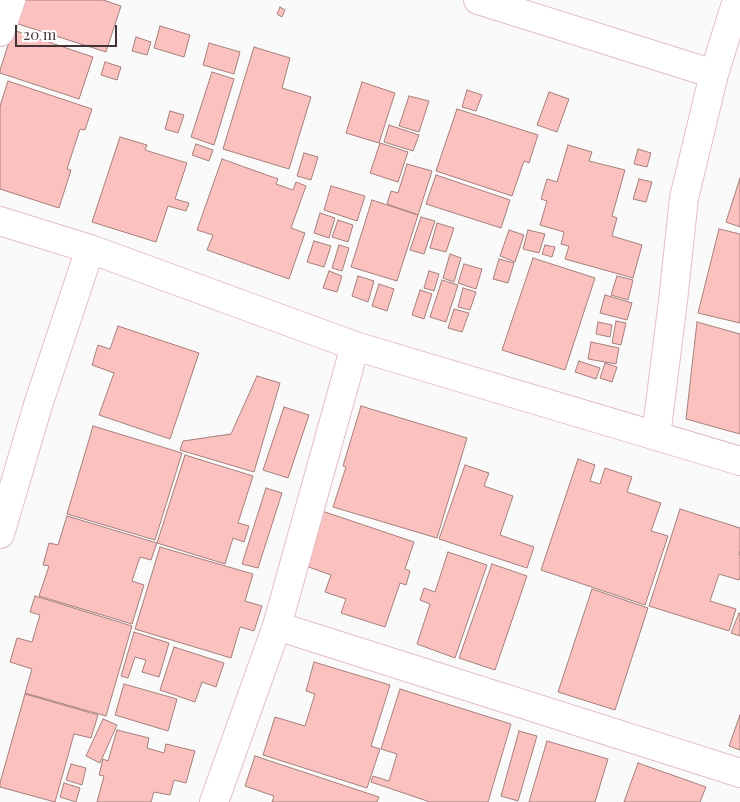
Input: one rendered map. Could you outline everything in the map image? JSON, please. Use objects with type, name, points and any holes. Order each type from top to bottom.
[{"type":"street","points":[[0,32],[11,0]]},
{"type":"street","points":[[478,0],[714,74]]},
{"type":"street","points":[[656,436],[684,198],[714,74],[737,0]]},
{"type":"street","points":[[0,221],[90,249],[355,346],[740,461]]},
{"type":"street","points":[[0,534],[38,404],[90,249]]},
{"type":"street","points":[[214,802],[277,626],[355,346]]},
{"type":"street","points":[[277,626],[740,773]]},
{"type":"building","points":[[22,0],[103,0],[121,6],[106,52],[15,23]]},
{"type":"building","points":[[280,7],[285,10],[282,17],[277,14]]},
{"type":"building","points":[[160,26],[190,35],[184,57],[154,48]]},
{"type":"building","points":[[13,30],[93,57],[79,99],[0,73]]},
{"type":"building","points":[[136,37],[151,42],[147,55],[132,51]]},
{"type":"building","points":[[209,43],[240,52],[234,74],[203,65]]},
{"type":"building","points":[[254,47],[290,58],[282,88],[311,97],[289,169],[223,149]]},
{"type":"building","points":[[105,62],[121,67],[117,80],[101,75]]},
{"type":"building","points":[[212,72],[234,79],[214,145],[191,137]]},
{"type":"building","points":[[8,81],[92,109],[85,130],[80,129],[67,169],[71,170],[59,208],[0,189],[0,106]]},
{"type":"building","points":[[362,82],[395,93],[379,143],[346,133]]},
{"type":"building","points":[[467,90],[482,95],[476,111],[462,107]]},
{"type":"building","points":[[549,92],[569,99],[557,132],[537,125]]},
{"type":"building","points":[[409,96],[429,101],[419,132],[399,126]]},
{"type":"building","points":[[457,109],[538,135],[529,163],[524,161],[512,196],[436,171]]},
{"type":"building","points":[[170,111],[184,115],[178,133],[165,129]]},
{"type":"building","points":[[389,125],[419,135],[413,151],[384,142]]},
{"type":"building","points":[[120,137],[147,145],[145,150],[187,163],[175,199],[189,203],[186,211],[168,206],[156,242],[92,222]]},
{"type":"building","points":[[380,143],[408,152],[398,182],[370,173]]},
{"type":"building","points":[[196,144],[213,150],[209,161],[192,155]]},
{"type":"building","points":[[568,145],[592,152],[589,161],[625,170],[612,216],[617,218],[612,236],[642,245],[633,278],[565,259],[569,246],[561,244],[564,232],[540,225],[547,201],[541,199],[547,179],[557,182]]},
{"type":"building","points":[[638,149],[651,153],[647,167],[634,164]]},
{"type":"building","points":[[304,153],[318,157],[311,180],[297,176]]},
{"type":"building","points":[[222,159],[278,179],[276,184],[293,190],[296,182],[306,186],[291,228],[305,233],[289,279],[207,250],[213,235],[197,230]]},
{"type":"building","points":[[407,164],[432,171],[418,215],[387,204],[391,191],[398,193]]},
{"type":"building","points":[[436,175],[510,200],[501,228],[426,204]]},
{"type":"building","points":[[740,178],[740,227],[726,222]]},
{"type":"building","points":[[639,179],[652,182],[646,202],[633,199]]},
{"type":"building","points":[[331,186],[365,196],[357,221],[324,210]]},
{"type":"building","points":[[372,200],[418,215],[397,281],[351,267]]},
{"type":"building","points":[[320,213],[335,218],[329,238],[314,233]]},
{"type":"building","points":[[421,217],[435,221],[424,254],[410,250]]},
{"type":"building","points":[[338,220],[353,225],[348,242],[332,237]]},
{"type":"building","points":[[437,223],[454,228],[446,252],[430,248]]},
{"type":"building","points":[[719,229],[740,234],[740,323],[698,313]]},
{"type":"building","points":[[509,230],[524,235],[515,262],[500,256]]},
{"type":"building","points":[[528,230],[545,234],[539,253],[523,249]]},
{"type":"building","points":[[314,241],[331,246],[324,267],[307,262]]},
{"type":"building","points":[[339,245],[349,248],[342,271],[332,268]]},
{"type":"building","points":[[545,245],[555,247],[552,257],[542,254]]},
{"type":"building","points":[[450,254],[461,258],[454,282],[443,278]]},
{"type":"building","points":[[533,258],[595,278],[565,370],[502,350]]},
{"type":"building","points":[[499,259],[514,263],[508,283],[493,279]]},
{"type":"building","points":[[464,264],[482,269],[476,289],[458,283]]},
{"type":"building","points":[[329,271],[342,276],[337,292],[323,288]]},
{"type":"building","points":[[429,271],[439,274],[434,291],[424,288]]},
{"type":"building","points":[[358,276],[374,281],[368,302],[352,296]]},
{"type":"building","points":[[617,276],[633,280],[628,300],[611,295]]},
{"type":"building","points":[[442,280],[458,285],[446,322],[430,317]]},
{"type":"building","points":[[379,284],[394,289],[387,311],[372,306]]},
{"type":"building","points":[[463,288],[476,292],[470,310],[458,307]]},
{"type":"building","points":[[420,290],[432,294],[424,319],[412,315]]},
{"type":"building","points":[[605,295],[632,303],[627,320],[600,313]]},
{"type":"building","points":[[454,309],[469,313],[462,332],[448,328]]},
{"type":"building","points":[[616,321],[626,323],[621,345],[612,343]]},
{"type":"building","points":[[598,322],[612,325],[610,337],[596,334]]},
{"type":"building","points":[[697,322],[740,334],[740,434],[686,419]]},
{"type":"building","points":[[118,326],[199,353],[170,439],[99,415],[114,373],[92,365],[98,345],[110,349]]},
{"type":"building","points":[[591,342],[619,348],[616,364],[588,359]]},
{"type":"building","points":[[579,361],[600,368],[596,379],[575,372]]},
{"type":"building","points":[[605,363],[617,367],[612,382],[600,378]]},
{"type":"building","points":[[257,376],[280,383],[254,472],[180,450],[183,441],[231,434]]},
{"type":"building","points":[[361,406],[467,438],[437,538],[333,507],[346,467],[343,466]]},
{"type":"building","points":[[284,407],[309,415],[288,478],[263,470]]},
{"type":"building","points":[[93,426],[182,453],[155,540],[67,514]]},
{"type":"building","points":[[185,455],[253,476],[238,523],[249,526],[244,542],[233,538],[225,564],[157,543]]},
{"type":"building","points":[[578,459],[595,465],[590,481],[600,484],[605,468],[632,477],[627,492],[661,503],[651,531],[668,536],[645,605],[541,570]]},
{"type":"building","points":[[465,465],[489,473],[484,486],[513,496],[500,535],[534,547],[527,568],[439,539]]},
{"type":"building","points":[[266,488],[282,493],[258,568],[242,564]]},
{"type":"building","points":[[680,509],[740,528],[739,580],[719,574],[710,601],[736,609],[729,631],[649,606]]},
{"type":"building","points":[[322,511],[414,542],[405,569],[410,571],[406,585],[400,583],[385,627],[341,613],[346,599],[325,592],[331,575],[303,565]]},
{"type":"building","points":[[67,516],[157,543],[151,560],[140,557],[132,581],[144,585],[132,624],[39,596],[49,566],[43,565],[49,543],[58,545]]},
{"type":"building","points":[[160,547],[253,574],[245,601],[262,606],[254,631],[240,627],[231,658],[135,629]]},
{"type":"building","points":[[448,552],[487,565],[455,658],[417,644],[430,604],[420,600],[424,588],[435,592]]},
{"type":"building","points":[[492,564],[527,576],[495,670],[459,658]]},
{"type":"building","points":[[592,589],[648,608],[615,710],[558,692]]},
{"type":"building","points":[[35,596],[132,626],[106,716],[25,693],[32,669],[10,662],[17,638],[32,642],[40,615],[30,612]]},
{"type":"building","points":[[740,614],[740,636],[731,633]]},
{"type":"building","points":[[134,632],[169,643],[159,677],[142,672],[146,660],[135,657],[128,678],[121,676]]},
{"type":"building","points":[[174,647],[224,663],[216,687],[202,682],[195,702],[160,690]]},
{"type":"building","points":[[314,662],[390,685],[371,746],[380,749],[367,788],[263,755],[275,717],[305,726],[315,694],[306,691]]},
{"type":"building","points":[[124,684],[177,699],[168,731],[115,715]]},
{"type":"building","points":[[400,689],[511,724],[488,802],[430,802],[371,782],[373,776],[389,781],[397,754],[381,749]]},
{"type":"building","points":[[25,694],[98,715],[91,738],[74,734],[55,802],[0,787]]},
{"type":"building","points":[[740,715],[740,750],[729,746]]},
{"type":"building","points":[[103,719],[117,725],[100,763],[86,756]]},
{"type":"building","points":[[117,730],[149,738],[147,748],[164,753],[166,744],[195,751],[186,783],[174,780],[170,795],[154,792],[151,802],[97,802],[104,776],[99,775],[103,759],[108,761]]},
{"type":"building","points":[[519,731],[537,736],[518,801],[501,796]]},
{"type":"building","points":[[547,741],[608,759],[595,802],[529,802]]},
{"type":"building","points":[[255,756],[379,797],[377,802],[272,802],[274,796],[245,786]]},
{"type":"building","points":[[638,763],[706,787],[700,802],[624,802]]},
{"type":"building","points":[[71,764],[86,768],[82,785],[66,780]]},
{"type":"building","points":[[64,783],[80,788],[76,802],[60,797]]}]
